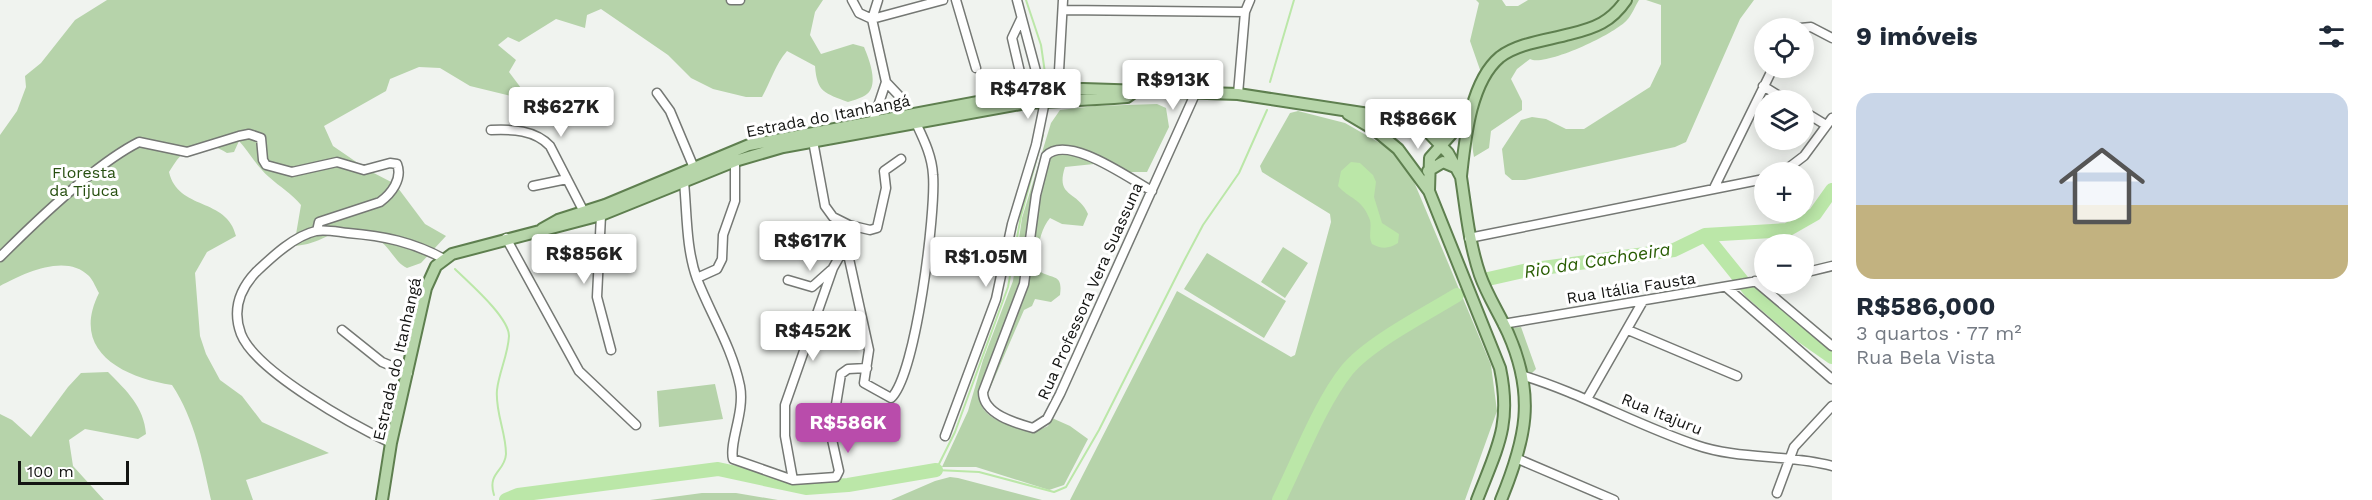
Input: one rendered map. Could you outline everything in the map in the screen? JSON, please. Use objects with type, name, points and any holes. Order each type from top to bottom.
[{"type":"main road","points":[[1501,500],[1518,459],[1524,428],[1521,375],[1503,324],[1486,291],[1469,238],[1459,172],[1470,113],[1485,76],[1500,57],[1523,46],[1600,26],[1618,11],[1626,0]]},
{"type":"main road","name":"Estrada do Itanhangá","points":[[1043,96],[1058,89],[1238,94],[1382,116],[1422,128]]},
{"type":"main road","name":"Estrada do Itanhangá","points":[[542,229],[558,220],[584,212],[749,145],[873,121],[1026,98],[1043,96],[1114,98],[1127,97],[1134,92]]},
{"type":"main road","name":"Estrada do Itanhangá","points":[[382,500],[426,288],[436,266],[444,259],[507,238],[542,229],[561,227],[601,215],[735,161],[813,141],[916,123],[1026,98]]},
{"type":"main road","points":[[1346,112],[1394,145],[1429,191],[1500,368],[1506,410],[1501,437],[1477,500]]},
{"type":"main road","points":[[1429,191],[1430,158],[1470,113]]},
{"type":"main road","points":[[1422,128],[1457,128]]},
{"type":"main road","points":[[1422,128],[1442,144],[1459,172]]},
{"type":"main road","points":[[1428,171],[1443,162],[1459,172]]},
{"type":"street","points":[[731,0],[740,0]]},
{"type":"street","points":[[852,0],[859,12],[872,19],[942,0]]},
{"type":"street","points":[[896,13],[880,0],[872,19],[886,82],[904,101]]},
{"type":"street","points":[[956,0],[976,68]]},
{"type":"street","points":[[945,436],[996,299],[1012,224],[1036,145],[1043,96],[1017,0]]},
{"type":"street","points":[[1058,89],[1058,55],[1064,10],[1063,0]]},
{"type":"street","points":[[1238,94],[1245,12],[1250,0]]},
{"type":"street","points":[[1064,10],[1245,12]]},
{"type":"street","points":[[1022,18],[1012,38],[1026,98]]},
{"type":"street","points":[[1814,29],[1832,38]]},
{"type":"street","points":[[1015,52],[1030,49]]},
{"type":"street","points":[[1714,188],[1767,78]]},
{"type":"street","points":[[873,121],[886,82]]},
{"type":"street","points":[[1762,86],[1769,90]]},
{"type":"street","name":"Rua Professora Vera Suassuna","points":[[1152,191],[1083,152],[1056,150],[1046,156],[1036,195],[1029,255],[1020,298],[983,392],[986,406],[993,412],[1033,428],[1041,425],[1054,406],[1152,191],[1196,92]]},
{"type":"street","points":[[657,93],[670,111],[694,168]]},
{"type":"street","points":[[1796,162],[1804,156],[1829,121],[1814,115]]},
{"type":"street","points":[[849,225],[846,245],[869,350],[864,383],[891,398],[900,383],[914,340],[933,186],[931,160],[916,123]]},
{"type":"street","points":[[491,130],[509,129],[537,135],[544,140],[584,212]]},
{"type":"street","points":[[0,257],[104,166],[139,142],[187,152],[249,134],[261,138],[263,160],[266,165],[292,172],[305,171],[337,162],[364,170],[390,163],[397,164],[399,176],[386,198],[320,222],[317,231]]},
{"type":"street","points":[[813,141],[825,206],[833,217],[849,225],[870,230],[877,228],[886,188],[884,171],[901,159]]},
{"type":"street","points":[[697,278],[717,269],[722,259],[723,235],[735,201],[735,161]]},
{"type":"street","points":[[533,186],[567,179]]},
{"type":"street","points":[[1469,238],[1754,181]]},
{"type":"street","points":[[684,182],[697,278],[727,341],[737,370],[741,392],[741,414],[733,447],[733,459],[738,463],[793,480],[810,480],[838,475],[831,435],[841,374],[844,370],[867,368]]},
{"type":"street","points":[[601,215],[597,297],[611,350]]},
{"type":"street","points":[[392,443],[319,404],[276,372],[252,350],[242,335],[238,298],[243,286],[284,248],[317,231],[399,239],[444,259]]},
{"type":"street","points":[[507,238],[579,371],[636,425]]},
{"type":"street","points":[[793,480],[785,436],[785,405],[833,267],[846,245]]},
{"type":"street","points":[[1814,270],[1832,266]]},
{"type":"street","points":[[788,280],[812,287],[833,267]]},
{"type":"street","name":"Rua Itália Fausta","points":[[1503,324],[1754,281]]},
{"type":"street","points":[[1726,287],[1832,379]]},
{"type":"street","points":[[1774,294],[1832,346]]},
{"type":"street","points":[[1587,399],[1643,301]]},
{"type":"street","points":[[342,330],[382,362],[408,373]]},
{"type":"street","points":[[1628,330],[1737,376]]},
{"type":"street","name":"Rua Itajuru","points":[[1521,375],[1587,399],[1696,445],[1727,452],[1789,457],[1832,466]]},
{"type":"street","points":[[1777,493],[1789,457],[1802,436],[1832,406]]},
{"type":"street","points":[[1518,459],[1614,500]]},
{"type":"green space","name":"Floresta da Tijuca","points":[[107,0],[823,0],[815,12],[810,35],[821,54],[853,44],[864,47],[873,78],[871,90],[867,94],[848,102],[824,91],[818,82],[815,66],[787,51],[776,67],[762,97],[746,97],[713,89],[691,78],[668,55],[601,9],[587,15],[585,28],[556,19],[519,42],[508,37],[498,45],[516,60],[509,72],[521,88],[511,96],[470,86],[440,68],[419,67],[390,79],[386,91],[324,126],[333,146],[368,170],[395,184],[425,224],[446,236],[421,263],[407,268],[382,242],[364,232],[343,230],[317,241],[294,246],[301,205],[257,165],[239,141],[234,152],[227,153],[208,145],[193,146],[181,155],[169,172],[174,184],[182,193],[223,215],[231,224],[236,236],[207,252],[195,273],[200,336],[206,354],[220,380],[242,396],[262,422],[329,453],[246,480],[253,500],[211,500],[192,426],[172,385],[153,381],[119,368],[106,358],[96,345],[91,331],[92,313],[99,293],[89,276],[80,269],[57,266],[33,271],[0,286],[0,135],[17,111],[26,87],[25,76],[41,63],[75,20]]},
{"type":"green space","points":[[1476,0],[1502,0],[1506,6],[1518,6],[1528,0],[1639,0],[1627,20],[1595,41],[1550,58],[1530,59],[1517,69],[1511,79],[1522,101],[1522,110],[1491,131],[1489,148],[1474,157],[1472,139],[1474,121],[1486,87],[1470,41],[1479,3]]},
{"type":"green space","points":[[1646,0],[1754,0],[1740,19],[1686,142],[1675,147],[1525,180],[1512,180],[1505,174],[1502,149],[1521,120],[1532,117],[1546,119],[1566,129],[1584,129],[1650,87],[1661,64],[1661,5]]},
{"type":"green space","points":[[1157,104],[1166,108],[1169,127],[1147,172],[1116,172],[1094,164],[1065,167],[1063,184],[1065,189],[1084,206],[1088,214],[1083,226],[1062,224],[1050,218],[1041,236],[1038,250],[1039,271],[1058,280],[1061,288],[1060,295],[1051,302],[1035,299],[1032,306],[1024,310],[982,407],[986,413],[999,421],[1037,431],[1048,426],[1052,418],[1070,426],[1088,439],[1064,485],[1049,490],[976,467],[942,467],[968,411],[983,360],[1013,281],[1022,218],[1051,123],[1060,110],[1095,106]]},
{"type":"green space","points":[[1298,111],[1345,123],[1392,150],[1409,170],[1491,365],[1497,411],[1465,500],[1070,500],[1177,291],[1291,357],[1295,355],[1331,222],[1330,214],[1262,172],[1260,166],[1290,113]]},
{"type":"green space","points":[[1283,247],[1308,263],[1285,298],[1261,282]]},
{"type":"green space","points":[[1207,253],[1286,301],[1264,338],[1184,289]]},
{"type":"green space","points":[[1521,327],[1536,369],[1529,376],[1525,375],[1509,328]]},
{"type":"green space","points":[[108,372],[128,393],[138,408],[145,424],[146,434],[138,439],[85,429],[69,440],[73,466],[104,500],[0,500],[0,414],[12,420],[31,437],[81,373]]},
{"type":"green space","points":[[715,384],[723,419],[659,427],[657,391]]},
{"type":"green space","points":[[950,477],[958,478],[1042,500],[891,500]]},
{"type":"green space","points":[[702,493],[736,493],[778,500],[650,500]]},
{"type":"shaded area","points":[[1351,162],[1360,163],[1373,175],[1376,182],[1374,197],[1382,223],[1399,234],[1398,243],[1395,245],[1385,248],[1372,244],[1371,226],[1367,213],[1359,203],[1338,186],[1341,171]]},
{"type":"waterway","points":[[1026,0],[1041,45],[1045,73]]},
{"type":"waterway","points":[[1270,82],[1294,0]]},
{"type":"waterway","points":[[1043,135],[1021,216],[1008,287],[955,432],[936,470],[979,472],[1054,492],[1066,487],[1099,430],[1203,225],[1239,173],[1267,110]]},
{"type":"waterway","name":"Rio da Cachoeira","points":[[1488,279],[1528,270],[1674,250],[1705,235],[1787,230],[1815,214],[1832,190]]},
{"type":"waterway","points":[[1705,235],[1751,292],[1802,336],[1832,357]]},
{"type":"waterway","points":[[455,269],[496,310],[503,319],[509,336],[497,390],[506,454],[503,465],[494,477],[492,487],[494,495]]},
{"type":"waterway","name":"Rio da Cachoeira","points":[[1279,500],[1319,415],[1347,370],[1383,339],[1457,295]]},
{"type":"waterway","points":[[506,500],[518,495],[718,469],[806,488],[848,485],[936,470]]}]
